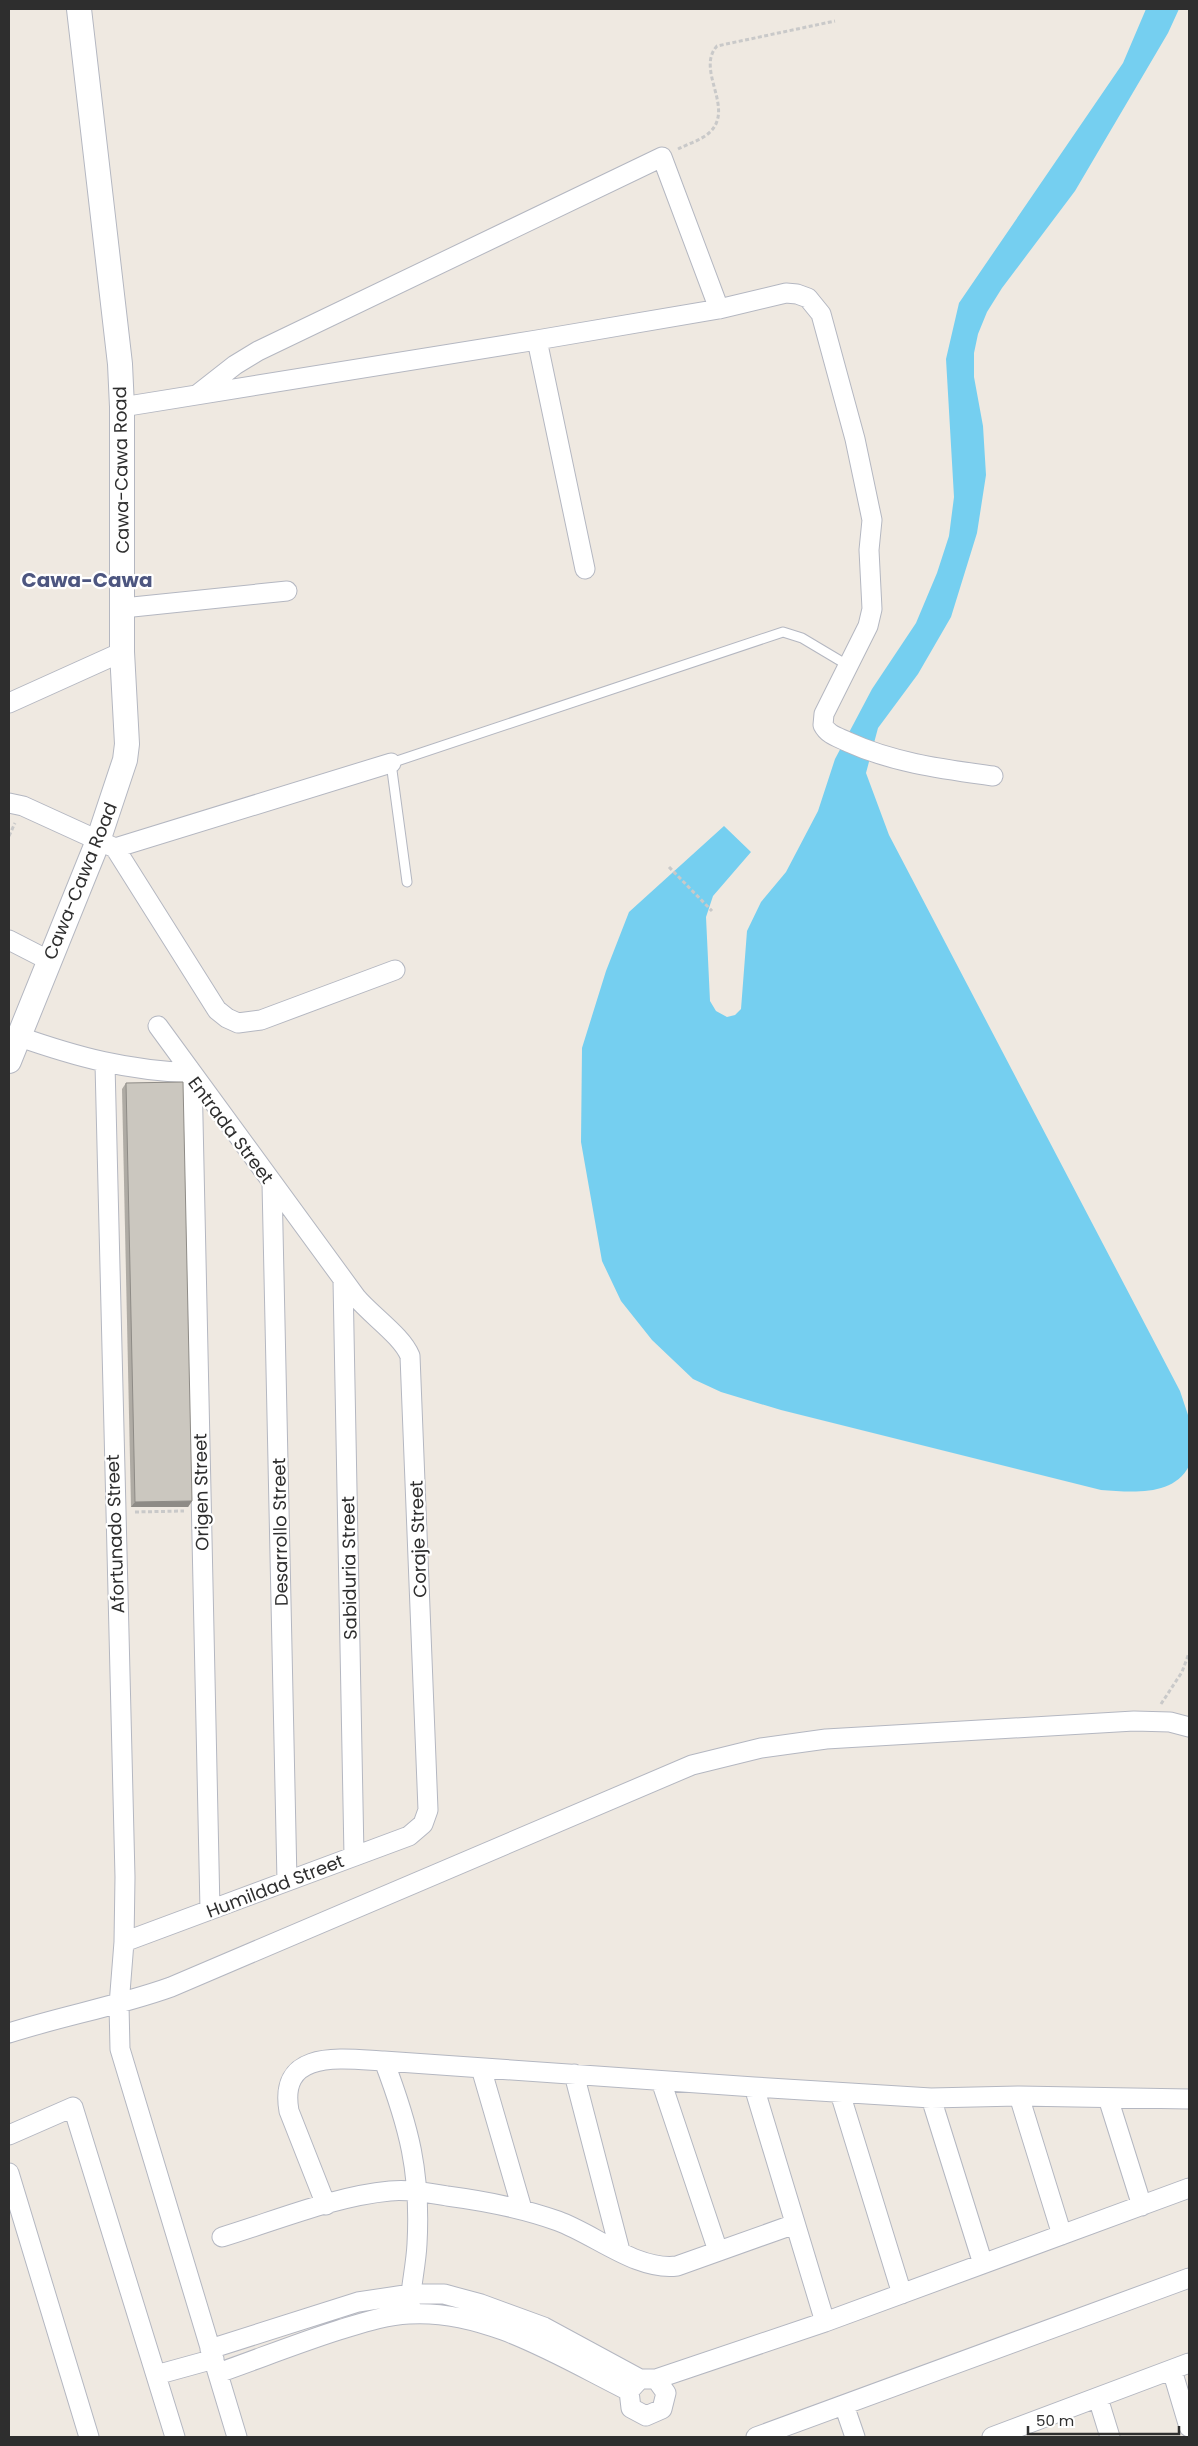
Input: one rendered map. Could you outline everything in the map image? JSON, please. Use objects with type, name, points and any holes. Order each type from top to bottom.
[{"type":"street","name":"Cawa-Cawa Road","points":[[9,1061],[48,960],[106,844],[127,744],[122,652],[122,407],[120,364],[78,9]]},
{"type":"street","points":[[197,395],[235,365],[258,351],[662,157],[719,309]]},
{"type":"street","points":[[122,407],[719,309],[786,293],[808,298],[822,314],[855,439],[872,520],[870,550],[872,609],[868,626],[822,720],[826,730],[874,754],[933,768],[993,776]]},
{"type":"street","points":[[537,340],[585,569]]},
{"type":"street","points":[[122,608],[287,591]]},
{"type":"street","points":[[9,703],[122,652]]},
{"type":"street","points":[[106,844],[391,763]]},
{"type":"street","points":[[9,803],[23,806],[106,844],[217,1010],[227,1018],[238,1023],[261,1020],[395,970]]},
{"type":"street","points":[[9,940],[48,960]]},
{"type":"street","points":[[158,1026],[192,1073]]},
{"type":"street","name":"Entrada Street","points":[[18,1036],[105,1064],[192,1073],[343,1280]]},
{"type":"street","name":"Afortunado Street","points":[[105,1064],[114,1513],[124,1809],[124,1942],[119,2005],[120,2049],[124,2068],[237,2437]]},
{"type":"street","name":"Origen Street","points":[[192,1073],[210,1910]]},
{"type":"street","name":"Desarrollo Street","points":[[272,1183],[287,1881]]},
{"type":"street","name":"Coraje Street","points":[[343,1280],[368,1312],[405,1345],[410,1356],[428,1810],[423,1824]]},
{"type":"street","name":"Sabiduria Street","points":[[343,1280],[354,1856]]},
{"type":"street","points":[[9,2033],[75,2014],[119,2005],[171,1987],[692,1766],[761,1748],[826,1739],[1061,1724],[1150,1721],[1170,1722],[1189,1727]]},
{"type":"street","name":"Humildad Street","points":[[124,1942],[408,1836],[423,1824]]},
{"type":"street","points":[[326,2205],[289,2111],[287,2098],[288,2084],[304,2066],[316,2062],[339,2059],[384,2060],[754,2088],[931,2098],[1019,2096],[1189,2099]]},
{"type":"street","points":[[384,2060],[409,2132],[417,2191],[417,2243],[409,2314]]},
{"type":"street","points":[[481,2068],[522,2209]]},
{"type":"street","points":[[574,2074],[620,2251]]},
{"type":"street","points":[[661,2081],[718,2252]]},
{"type":"street","points":[[754,2088],[825,2322]]},
{"type":"street","points":[[840,2092],[902,2294]]},
{"type":"street","points":[[1019,2096],[1062,2235]]},
{"type":"street","points":[[931,2098],[983,2264]]},
{"type":"street","points":[[1108,2098],[1142,2206]]},
{"type":"street","points":[[9,2135],[74,2107],[174,2437]]},
{"type":"street","points":[[9,2173],[89,2437]]},
{"type":"street","points":[[156,2375],[358,2324],[409,2314],[459,2318],[489,2326],[535,2345],[641,2383],[825,2322],[1189,2188]]},
{"type":"street","points":[[222,2237],[372,2193],[417,2191],[522,2209],[587,2233],[650,2266],[664,2268],[677,2266],[795,2224]]},
{"type":"street","points":[[756,2437],[1189,2278]]},
{"type":"street","points":[[214,2360],[358,2302],[411,2294],[444,2294],[480,2304],[544,2327],[641,2383]]},
{"type":"street","points":[[992,2437],[1024,2432],[1098,2398],[1181,2367],[1189,2427]]},
{"type":"street","points":[[1098,2398],[1110,2437]]},
{"type":"street","points":[[844,2405],[855,2437]]},
{"type":"lane","points":[[407,882],[391,763],[783,632],[794,634],[849,666]]},
{"type":"path","points":[[662,157],[711,132],[717,122],[719,106],[709,61],[711,53],[717,46],[835,21]]},
{"type":"path","points":[[669,867],[712,911]]},
{"type":"path","points":[[114,1513],[201,1511]]},
{"type":"path","points":[[1150,1721],[1182,1672],[1189,1653]]},
{"type":"water","points":[[1146,9],[1179,9],[1168,33],[1075,191],[1002,288],[987,312],[978,334],[974,353],[974,377],[983,426],[986,475],[977,533],[951,617],[918,674],[878,728],[866,773],[889,835],[1180,1391],[1189,1418],[1189,1466],[1182,1476],[1162,1488],[1125,1491],[1101,1490],[781,1410],[721,1392],[693,1379],[652,1340],[621,1301],[602,1261],[581,1142],[582,1048],[606,971],[629,912],[724,826],[751,852],[713,896],[706,917],[710,1001],[716,1011],[727,1017],[735,1015],[741,1009],[747,931],[761,902],[786,872],[818,811],[835,759],[872,689],[916,623],[937,573],[949,536],[954,497],[946,359],[959,303],[1123,63]]},
{"type":"building","points":[[183,1082],[192,1501],[135,1502],[126,1083]]},
{"type":"district","name":"Cawa-Cawa","points":[[87,580]]}]
